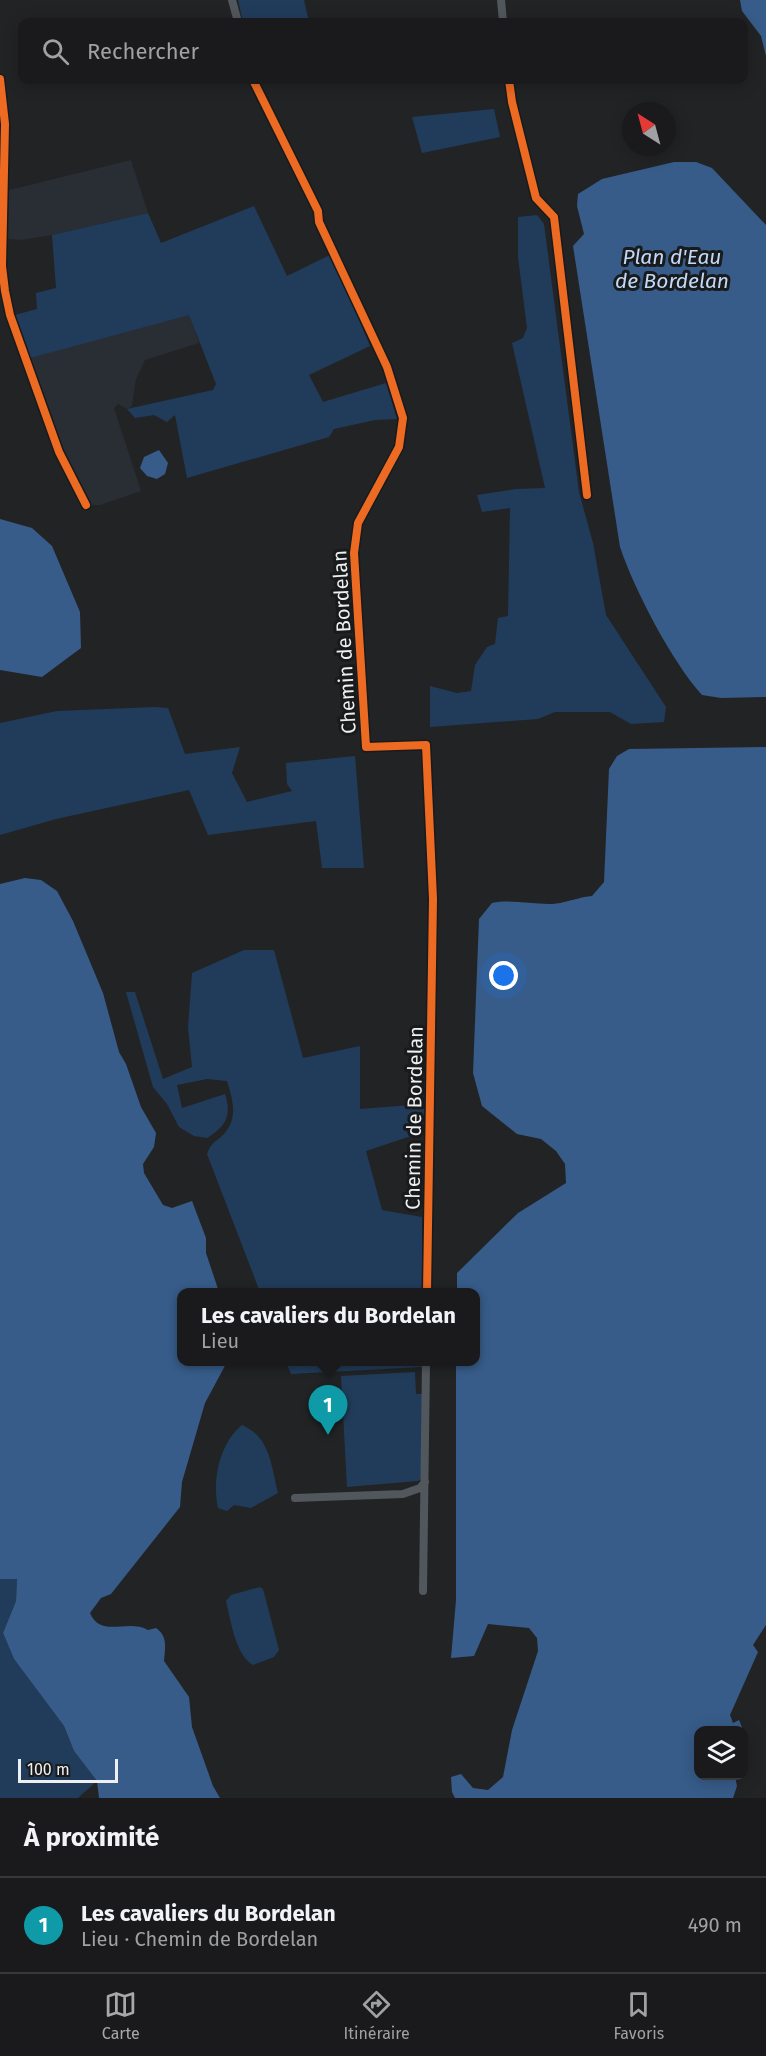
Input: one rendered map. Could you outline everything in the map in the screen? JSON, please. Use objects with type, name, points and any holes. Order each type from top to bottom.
[{"type":"street","points":[[232,0],[237,18]]},
{"type":"street","points":[[501,0],[503,18]]},
{"type":"street","points":[[0,80],[5,124],[2,266],[5,291],[14,325],[59,452],[86,505]]},
{"type":"street","name":"Chemin de Bordelan","points":[[255,84],[318,211],[319,222],[387,367],[403,418],[399,447],[358,523],[354,553],[366,747],[426,745],[433,899],[427,1288]]},
{"type":"street","points":[[510,84],[536,198],[554,217],[587,495]]},
{"type":"street","points":[[423,1591],[426,1366]]},
{"type":"street","points":[[295,1498],[404,1494],[420,1488],[425,1482]]},
{"type":"shaded area","points":[[238,0],[304,0],[308,18],[242,18]]},
{"type":"shaded area","points":[[494,109],[500,137],[422,153],[412,117]]},
{"type":"shaded area","points":[[131,160],[148,213],[52,235],[21,240],[0,238],[1,192]]},
{"type":"shaded area","points":[[254,206],[287,276],[332,254],[370,346],[309,375],[323,402],[386,383],[397,419],[375,420],[334,429],[329,437],[187,478],[175,415],[167,422],[154,415],[135,418],[127,409],[213,390],[216,384],[189,315],[30,358],[15,315],[37,309],[36,293],[56,288],[52,235],[148,213],[161,243]]},
{"type":"shaded area","points":[[537,215],[544,224],[579,492],[593,543],[606,615],[666,707],[664,722],[631,724],[610,712],[555,712],[538,719],[430,727],[430,686],[457,693],[471,691],[475,665],[487,647],[495,644],[498,618],[508,616],[510,508],[482,512],[477,495],[516,489],[545,488],[512,343],[523,338],[527,328],[518,257],[518,217]]},
{"type":"shaded area","points":[[189,313],[199,343],[145,360],[136,379],[132,406],[127,409],[118,404],[114,408],[141,491],[100,505],[83,505],[57,458],[21,360]]},
{"type":"shaded area","points":[[168,708],[185,754],[240,747],[232,773],[247,802],[292,791],[287,784],[286,763],[355,756],[364,868],[322,868],[316,821],[208,835],[189,790],[56,819],[0,835],[0,723],[57,711]]},
{"type":"shaded area","points":[[244,950],[274,950],[303,1058],[360,1046],[360,1109],[424,1104],[423,1132],[366,1151],[382,1210],[422,1217],[422,1288],[258,1288],[207,1154],[211,1145],[227,1130],[233,1116],[233,1103],[227,1081],[207,1079],[177,1085],[182,1108],[225,1094],[228,1108],[223,1125],[207,1138],[194,1136],[179,1127],[167,1104],[153,1087],[126,992],[135,992],[163,1079],[192,1067],[188,1027],[192,973]]},
{"type":"shaded area","points":[[288,1366],[422,1366],[422,1367],[291,1374]]},
{"type":"shaded area","points":[[415,1372],[416,1394],[425,1394],[423,1477],[418,1481],[347,1487],[341,1376]]},
{"type":"shaded area","points":[[242,1425],[251,1430],[264,1444],[278,1493],[251,1508],[234,1505],[227,1511],[218,1508],[217,1475],[228,1442]]},
{"type":"shaded area","points":[[0,1579],[17,1579],[16,1601],[3,1633],[14,1659],[64,1726],[74,1751],[97,1781],[78,1798],[0,1798]]},
{"type":"shaded area","points":[[260,1587],[263,1589],[279,1650],[274,1657],[253,1665],[238,1645],[226,1601],[231,1595]]},
{"type":"water","points":[[740,0],[766,0],[766,56],[761,36],[742,11]]},
{"type":"water","name":"Plan d'Eau de Bordelan","points":[[674,162],[696,162],[712,168],[766,225],[766,697],[721,698],[702,695],[678,664],[655,624],[634,583],[620,547],[573,246],[584,234],[577,206],[578,194],[602,179]]},
{"type":"water","points":[[159,450],[168,463],[165,474],[157,479],[147,476],[140,468],[144,457]]},
{"type":"water","points":[[0,519],[32,528],[52,546],[80,612],[81,648],[42,677],[0,670]]},
{"type":"water","points":[[766,747],[766,1625],[753,1645],[758,1652],[730,1715],[733,1723],[739,1720],[741,1726],[694,1726],[694,1780],[736,1780],[737,1786],[733,1798],[455,1798],[452,1792],[451,1777],[461,1774],[473,1788],[488,1790],[503,1777],[512,1730],[538,1651],[537,1638],[529,1628],[488,1624],[474,1656],[451,1658],[456,1600],[456,1366],[480,1366],[480,1288],[457,1288],[457,1273],[518,1213],[566,1183],[565,1164],[556,1151],[541,1139],[517,1134],[482,1106],[473,1073],[479,919],[492,903],[556,904],[592,896],[604,882],[609,769],[617,756],[629,749]]},
{"type":"water","points":[[25,878],[41,880],[57,891],[73,921],[103,993],[119,1052],[126,1064],[141,1107],[156,1133],[154,1147],[143,1164],[144,1173],[163,1205],[172,1208],[192,1201],[206,1238],[206,1253],[218,1288],[177,1288],[177,1366],[225,1366],[205,1403],[182,1482],[180,1507],[111,1594],[101,1598],[90,1613],[95,1621],[108,1627],[132,1626],[148,1630],[156,1628],[160,1631],[165,1643],[164,1661],[189,1697],[192,1727],[213,1786],[220,1798],[99,1798],[97,1781],[74,1751],[64,1726],[14,1659],[3,1633],[16,1601],[17,1579],[0,1579],[0,884]]},
{"type":"cycle path","points":[[0,79],[5,124],[2,266],[5,291],[10,315],[59,452],[86,505]]},
{"type":"cycle path","points":[[255,84],[318,211],[319,222],[387,367],[403,418],[399,447],[358,523],[354,553],[366,747],[426,745],[433,899],[427,1288]]},
{"type":"cycle path","points":[[510,84],[536,198],[554,217],[587,495]]},
{"type":"place","name":"Les cavaliers du Bordelan","points":[[328,1435]]}]
